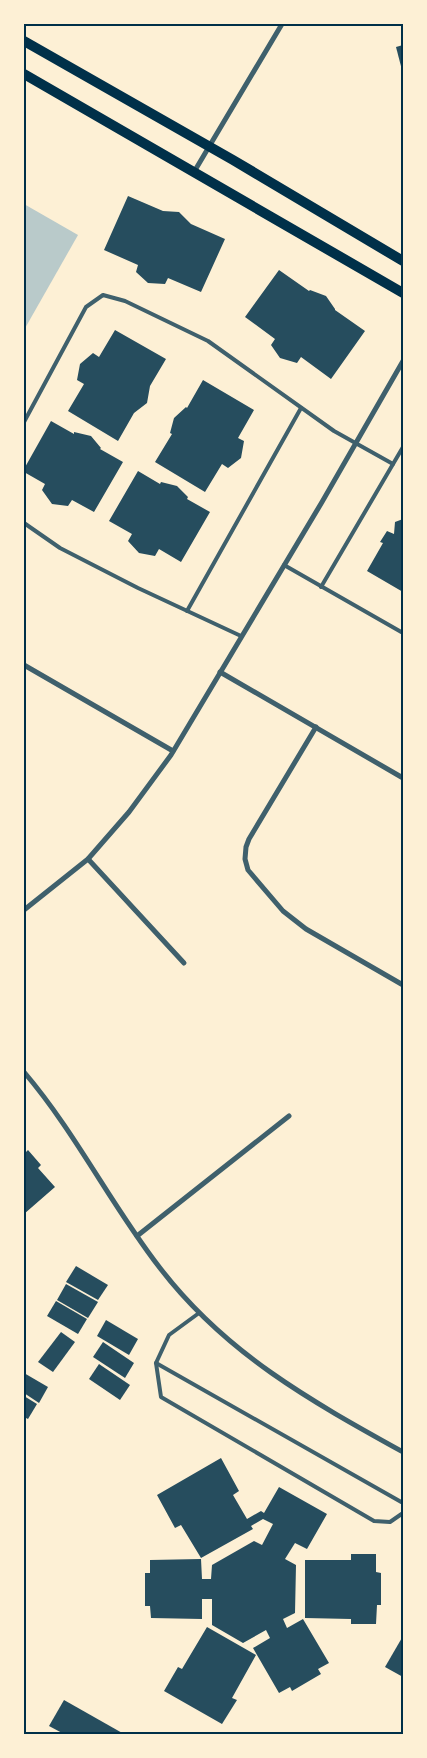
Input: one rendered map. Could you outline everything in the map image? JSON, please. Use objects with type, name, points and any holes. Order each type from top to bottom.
[{"type":"main road","points":[[24,41],[403,261]]},
{"type":"main road","points":[[24,74],[403,293]]},
{"type":"street","points":[[194,173],[282,24]]},
{"type":"street","points":[[24,910],[88,858],[129,812],[173,751],[356,443],[403,360]]},
{"type":"street","points":[[24,665],[173,751]]},
{"type":"street","points":[[220,672],[403,778]]},
{"type":"street","points":[[316,727],[249,839],[245,859],[248,870],[283,911],[306,929],[403,986]]},
{"type":"street","points":[[88,858],[184,963]]},
{"type":"street","points":[[24,1072],[72,1136],[137,1236],[161,1269],[199,1313],[232,1344],[288,1384],[327,1410],[403,1452]]},
{"type":"street","points":[[137,1236],[289,1116]]},
{"type":"lane","points":[[24,422],[86,307],[103,295],[125,302],[208,340],[334,431],[393,464]]},
{"type":"lane","points":[[187,611],[301,408]]},
{"type":"lane","points":[[321,587],[403,447]]},
{"type":"lane","points":[[24,523],[60,548],[241,636]]},
{"type":"lane","points":[[284,565],[403,633]]},
{"type":"lane","points":[[199,1313],[169,1334],[156,1363],[162,1397],[374,1521],[390,1522],[403,1513]]},
{"type":"lane","points":[[156,1363],[403,1503]]},
{"type":"shaded area","points":[[24,204],[78,235],[24,330]]},
{"type":"building","points":[[403,45],[403,74],[396,47]]},
{"type":"building","points":[[128,196],[163,211],[179,212],[191,224],[225,239],[201,292],[168,278],[165,284],[148,283],[136,272],[138,265],[104,250]]},
{"type":"building","points":[[279,270],[309,291],[326,296],[335,310],[365,331],[331,379],[301,357],[297,363],[280,358],[271,345],[275,339],[245,317]]},
{"type":"building","points":[[115,330],[166,359],[150,386],[147,403],[134,413],[118,441],[68,411],[84,384],[77,380],[80,364],[93,353],[99,357]]},
{"type":"building","points":[[203,380],[254,410],[238,438],[244,441],[241,458],[228,468],[222,464],[205,492],[155,462],[172,434],[170,433],[174,418],[187,408]]},
{"type":"building","points":[[51,421],[74,434],[74,432],[91,436],[100,449],[123,462],[94,512],[72,500],[68,506],[52,504],[42,490],[45,484],[24,472]]},
{"type":"building","points":[[138,471],[160,484],[161,482],[177,486],[188,497],[187,499],[210,512],[181,562],[159,549],[155,556],[139,553],[128,541],[132,534],[109,521]]},
{"type":"building","points":[[403,519],[403,592],[367,571],[383,543],[380,542],[387,531],[394,534],[395,522]]},
{"type":"building","points":[[28,1150],[41,1165],[38,1168],[55,1187],[24,1214],[24,1154]]},
{"type":"building","points":[[76,1266],[108,1285],[98,1300],[66,1282]]},
{"type":"building","points":[[66,1284],[98,1302],[88,1318],[57,1300]]},
{"type":"building","points":[[56,1301],[87,1319],[78,1334],[47,1316]]},
{"type":"building","points":[[106,1320],[138,1339],[129,1355],[97,1336]]},
{"type":"building","points":[[61,1332],[75,1342],[53,1372],[38,1362]]},
{"type":"building","points":[[103,1342],[134,1363],[125,1378],[93,1357]]},
{"type":"building","points":[[99,1364],[130,1385],[120,1400],[89,1379]]},
{"type":"building","points":[[24,1373],[48,1387],[39,1403],[24,1393]]},
{"type":"building","points":[[24,1396],[37,1404],[28,1419],[24,1417]]},
{"type":"building","points":[[221,1458],[239,1491],[233,1495],[247,1519],[261,1511],[264,1513],[279,1487],[327,1514],[307,1549],[295,1543],[285,1559],[296,1565],[295,1613],[283,1619],[287,1628],[303,1619],[329,1663],[318,1669],[321,1674],[292,1691],[290,1687],[279,1693],[253,1648],[270,1638],[266,1630],[243,1643],[212,1625],[212,1599],[202,1599],[202,1619],[151,1618],[150,1606],[145,1606],[145,1573],[150,1573],[150,1560],[201,1559],[202,1579],[211,1579],[212,1565],[254,1541],[262,1545],[273,1524],[263,1519],[251,1526],[253,1529],[201,1558],[181,1525],[175,1528],[157,1495]]},
{"type":"building","points":[[351,1554],[376,1554],[376,1572],[381,1573],[381,1605],[377,1605],[376,1624],[351,1624],[351,1619],[305,1618],[305,1560],[351,1560]]},
{"type":"building","points":[[207,1627],[256,1655],[232,1698],[237,1700],[222,1724],[164,1691],[178,1667],[182,1669]]},
{"type":"building","points":[[403,1636],[403,1677],[385,1667]]},
{"type":"building","points":[[64,1700],[124,1734],[64,1734],[49,1726]]}]
